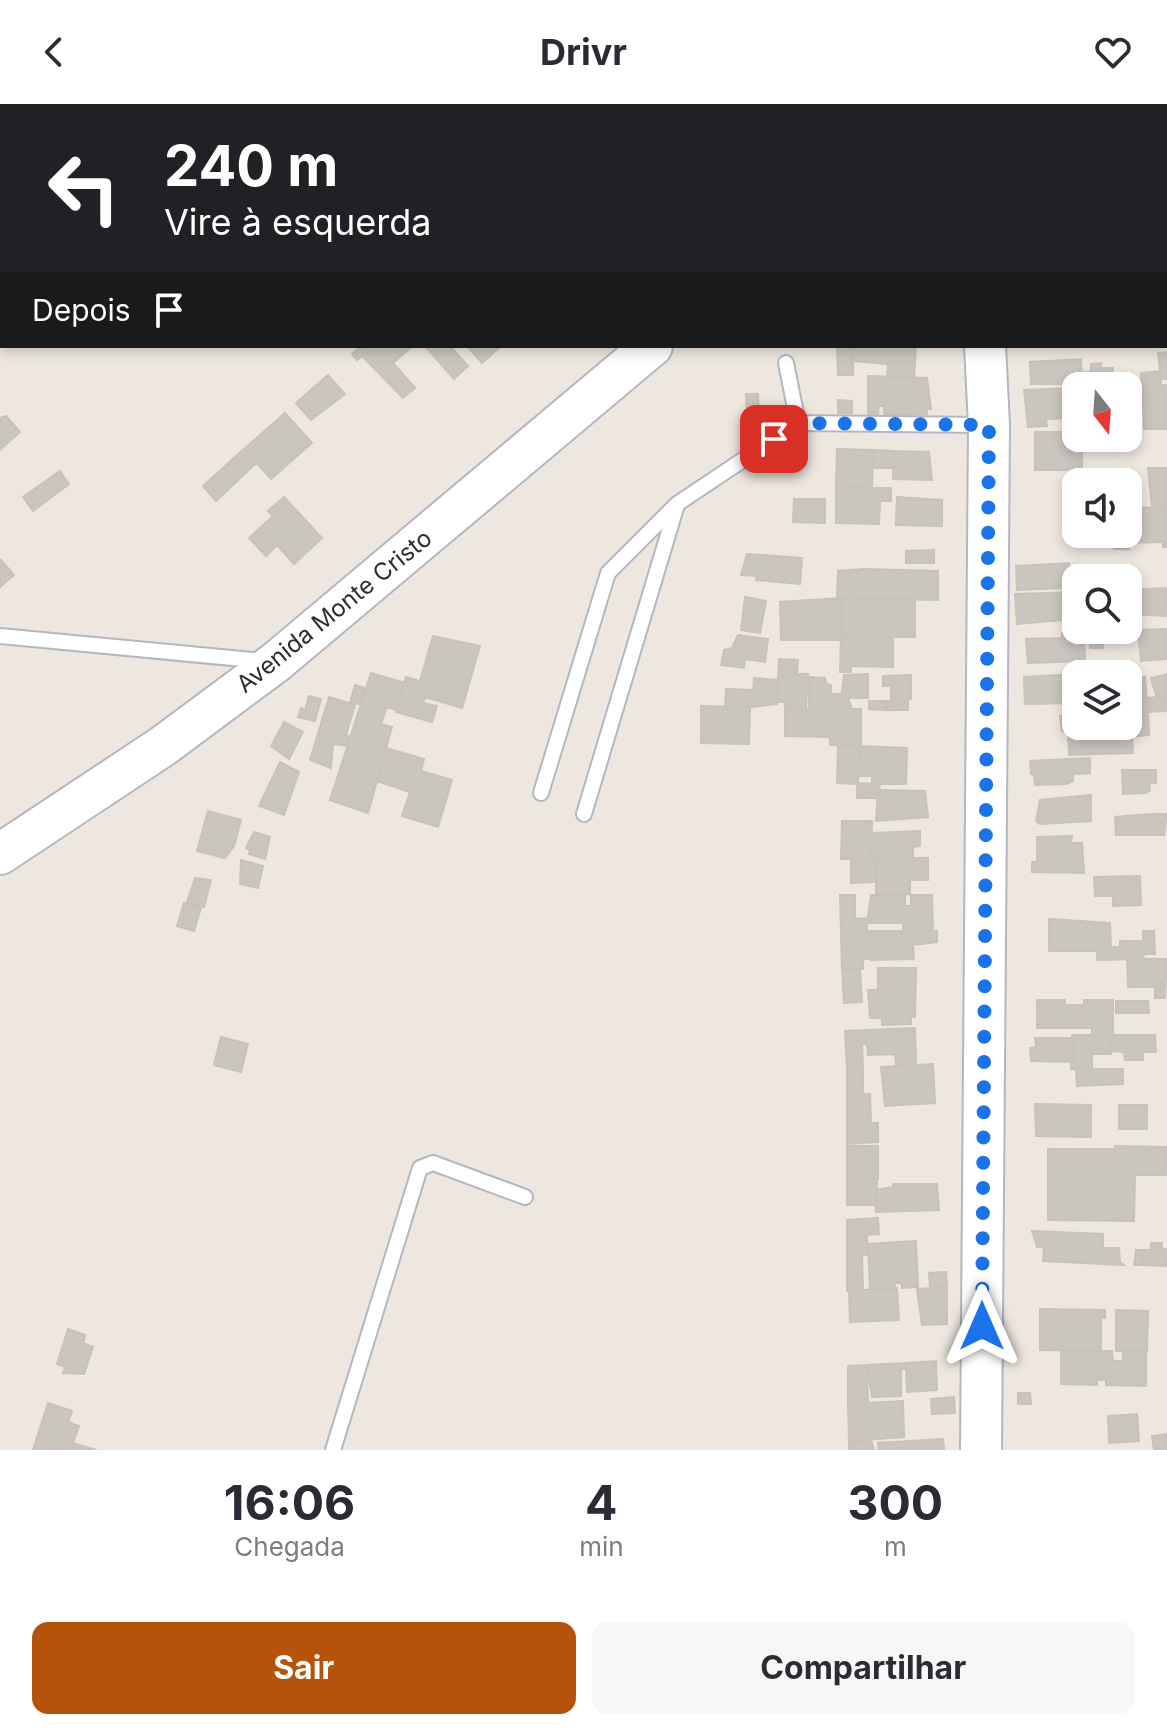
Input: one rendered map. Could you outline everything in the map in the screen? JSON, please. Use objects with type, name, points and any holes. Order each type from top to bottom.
[{"type":"main road","name":"Avenida Monte Cristo","points":[[0,854],[163,746],[276,662],[650,348]]},
{"type":"main road","points":[[981,1450],[989,425],[985,348]]},
{"type":"lane","points":[[786,363],[798,423]]},
{"type":"lane","points":[[541,793],[608,573],[677,504],[798,423],[989,425]]},
{"type":"lane","points":[[584,814],[677,504]]},
{"type":"lane","points":[[0,636],[276,662]]},
{"type":"lane","points":[[333,1450],[420,1168],[433,1163],[525,1197]]},
{"type":"building","points":[[359,348],[411,348],[393,363],[415,388],[403,398],[362,356],[357,360],[352,354]]},
{"type":"building","points":[[427,348],[452,348],[468,366],[454,379]]},
{"type":"building","points":[[469,348],[499,348],[482,363]]},
{"type":"building","points":[[837,348],[853,348],[853,375],[838,375]]},
{"type":"building","points":[[853,348],[916,348],[914,378],[887,377],[888,364],[852,361]]},
{"type":"building","points":[[1167,352],[1167,379],[1161,379],[1158,353]]},
{"type":"building","points":[[1081,359],[1082,372],[1062,372],[1062,384],[1031,384],[1030,362]]},
{"type":"building","points":[[1101,363],[1101,368],[1113,368],[1113,372],[1091,372],[1091,364]]},
{"type":"building","points":[[1160,371],[1161,385],[1142,385],[1142,373]]},
{"type":"building","points":[[328,375],[345,394],[311,420],[296,403]]},
{"type":"building","points":[[868,376],[927,378],[931,409],[927,409],[927,414],[884,414],[884,406],[879,406],[878,414],[868,414]]},
{"type":"building","points":[[1142,385],[1167,385],[1167,429],[1144,429]]},
{"type":"building","points":[[1062,389],[1062,418],[1046,419],[1047,426],[1028,427],[1024,390]]},
{"type":"building","points":[[746,394],[758,394],[759,414],[747,415]]},
{"type":"building","points":[[838,400],[852,401],[852,413],[838,413]]},
{"type":"building","points":[[285,413],[312,443],[271,479],[244,449]]},
{"type":"building","points":[[6,416],[20,432],[0,450],[0,418]]},
{"type":"building","points":[[1035,432],[1062,432],[1062,452],[1082,452],[1082,468],[1035,470]]},
{"type":"building","points":[[244,449],[256,463],[216,501],[203,486]]},
{"type":"building","points":[[837,449],[873,450],[872,487],[836,486]]},
{"type":"building","points":[[873,450],[894,451],[893,468],[873,468]]},
{"type":"building","points":[[894,451],[929,452],[932,480],[893,479]]},
{"type":"building","points":[[1148,468],[1167,468],[1167,507],[1152,507]]},
{"type":"building","points":[[60,471],[69,484],[33,511],[23,497]]},
{"type":"building","points":[[836,486],[891,488],[891,501],[880,501],[879,524],[836,523]]},
{"type":"building","points":[[284,497],[322,538],[294,564],[277,545],[266,556],[249,538],[273,516],[268,511]]},
{"type":"building","points":[[897,497],[942,500],[942,526],[896,525]]},
{"type":"building","points":[[794,499],[825,499],[825,523],[793,522]]},
{"type":"building","points":[[1167,507],[1167,547],[1163,547],[1163,542],[1142,543],[1142,508]]},
{"type":"building","points":[[934,550],[934,563],[906,563],[906,551]]},
{"type":"building","points":[[747,554],[802,558],[800,584],[756,580],[757,576],[741,575]]},
{"type":"building","points":[[0,561],[14,575],[0,587]]},
{"type":"building","points":[[1069,563],[1062,564],[1062,588],[1017,590],[1016,566]]},
{"type":"building","points":[[838,571],[938,571],[938,600],[837,598]]},
{"type":"building","points":[[1167,588],[1167,616],[1142,615],[1142,589]]},
{"type":"building","points":[[1062,592],[1062,620],[1017,624],[1015,594]]},
{"type":"building","points":[[745,597],[766,601],[760,633],[741,630]]},
{"type":"building","points":[[840,598],[841,640],[781,640],[780,602]]},
{"type":"building","points":[[842,598],[915,599],[915,637],[843,637]]},
{"type":"building","points":[[1167,629],[1167,659],[1141,660],[1142,630]]},
{"type":"building","points":[[738,635],[768,639],[765,662],[745,659],[744,668],[721,665],[724,650],[732,648]]},
{"type":"building","points":[[433,636],[480,646],[462,708],[425,697],[423,703],[437,706],[432,722],[396,712],[406,677],[420,681]]},
{"type":"building","points":[[841,637],[893,637],[893,667],[851,666],[851,672],[840,672]]},
{"type":"building","points":[[1062,638],[1062,644],[1084,644],[1085,660],[1028,663],[1026,639]]},
{"type":"building","points":[[1090,644],[1103,644],[1103,648],[1090,648]]},
{"type":"building","points":[[779,659],[798,660],[797,674],[808,674],[806,708],[785,708],[785,702],[777,702]]},
{"type":"building","points":[[371,673],[405,683],[397,710],[387,707],[381,724],[392,727],[368,813],[330,800]]},
{"type":"building","points":[[868,674],[868,698],[848,698],[852,709],[840,709],[844,675]]},
{"type":"building","points":[[1167,674],[1167,699],[1157,699],[1151,678]]},
{"type":"building","points":[[911,675],[911,699],[891,699],[891,686],[883,686],[883,676]]},
{"type":"building","points":[[1062,675],[1062,703],[1025,704],[1024,677]]},
{"type":"building","points":[[809,677],[825,678],[826,684],[831,685],[831,694],[840,694],[840,709],[809,708]]},
{"type":"building","points":[[1142,677],[1145,677],[1148,712],[1142,712]]},
{"type":"building","points":[[754,678],[778,680],[777,704],[752,707]]},
{"type":"building","points":[[355,685],[364,688],[359,704],[350,702]]},
{"type":"building","points":[[726,689],[753,690],[752,707],[725,707]]},
{"type":"building","points":[[309,696],[321,699],[315,721],[298,717],[301,708],[305,710]]},
{"type":"building","points":[[329,697],[355,705],[346,735],[349,736],[347,746],[333,744],[331,768],[310,760]]},
{"type":"building","points":[[1148,698],[1167,699],[1167,711],[1148,712]]},
{"type":"building","points":[[869,701],[886,701],[886,710],[869,709]]},
{"type":"building","points":[[888,701],[908,701],[908,710],[888,710]]},
{"type":"building","points":[[701,706],[750,707],[749,744],[701,743]]},
{"type":"building","points":[[785,708],[861,709],[861,746],[830,745],[830,737],[785,736]]},
{"type":"building","points":[[1142,712],[1148,712],[1149,735],[1142,736]]},
{"type":"building","points":[[284,722],[303,732],[289,759],[271,746]]},
{"type":"building","points":[[1068,740],[1132,740],[1133,753],[1069,755]]},
{"type":"building","points":[[838,746],[859,746],[858,784],[837,783]]},
{"type":"building","points":[[860,746],[907,748],[906,784],[872,784],[872,776],[859,776]]},
{"type":"building","points":[[386,748],[424,759],[421,771],[452,780],[438,827],[402,816],[410,792],[377,781]]},
{"type":"building","points":[[1090,758],[1090,773],[1073,774],[1073,781],[1066,784],[1035,785],[1030,761]]},
{"type":"building","points":[[280,762],[299,772],[284,815],[259,806]]},
{"type":"building","points":[[1122,770],[1156,770],[1156,783],[1149,784],[1150,791],[1146,793],[1123,794]]},
{"type":"building","points":[[857,783],[880,784],[878,798],[857,798]]},
{"type":"building","points":[[878,790],[925,791],[928,817],[876,821]]},
{"type":"building","points":[[1091,795],[1091,821],[1040,824],[1036,821],[1040,800]]},
{"type":"building","points":[[208,811],[241,820],[234,846],[225,858],[197,851]]},
{"type":"building","points":[[1167,814],[1164,835],[1116,835],[1115,817]]},
{"type":"building","points":[[842,821],[872,821],[871,859],[841,859]]},
{"type":"building","points":[[920,831],[920,846],[913,847],[913,858],[871,859],[872,833]]},
{"type":"building","points":[[254,832],[270,837],[265,859],[249,854],[250,850],[246,848]]},
{"type":"building","points":[[1072,836],[1071,843],[1082,843],[1084,873],[1032,872],[1032,862],[1037,862],[1037,837]]},
{"type":"building","points":[[876,858],[876,882],[851,883],[851,859]]},
{"type":"building","points":[[876,858],[928,858],[928,880],[910,880],[910,894],[876,895]]},
{"type":"building","points":[[241,860],[263,866],[258,888],[240,884]]},
{"type":"building","points":[[1140,876],[1141,905],[1113,906],[1113,896],[1095,896],[1094,877]]},
{"type":"building","points":[[195,878],[211,880],[204,907],[187,902]]},
{"type":"building","points":[[840,895],[855,895],[855,919],[867,918],[867,932],[841,932]]},
{"type":"building","points":[[871,895],[905,895],[905,906],[911,906],[911,895],[932,895],[933,931],[903,931],[903,923],[867,923]]},
{"type":"building","points":[[184,903],[201,908],[194,931],[177,926]]},
{"type":"building","points":[[1049,919],[1110,923],[1111,947],[1120,947],[1120,941],[1143,941],[1143,931],[1154,931],[1155,954],[1143,954],[1144,959],[1097,960],[1097,951],[1049,951]]},
{"type":"building","points":[[872,931],[901,931],[901,936],[904,931],[937,931],[937,942],[913,945],[914,959],[871,960]]},
{"type":"building","points":[[872,931],[871,959],[863,959],[863,969],[842,969],[841,932]]},
{"type":"building","points":[[1167,959],[1165,998],[1155,998],[1155,987],[1128,987],[1127,960]]},
{"type":"building","points":[[878,968],[916,968],[915,1017],[911,1017],[911,1024],[882,1025],[882,1018],[870,1018],[868,990],[878,990]]},
{"type":"building","points":[[842,969],[860,969],[862,1002],[844,1003]]},
{"type":"building","points":[[1037,1000],[1065,1000],[1065,1005],[1084,1005],[1084,1000],[1113,1000],[1113,1035],[1092,1035],[1092,1028],[1037,1028]]},
{"type":"building","points":[[1116,1001],[1148,1001],[1149,1013],[1116,1013]]},
{"type":"building","points":[[915,1028],[916,1065],[896,1066],[895,1054],[868,1055],[867,1044],[862,1044],[863,1067],[847,1068],[845,1031]]},
{"type":"building","points":[[1072,1035],[1111,1035],[1111,1054],[1092,1054],[1092,1069],[1071,1069]]},
{"type":"building","points":[[1111,1035],[1155,1035],[1156,1052],[1143,1052],[1143,1060],[1125,1060],[1124,1052],[1111,1051]]},
{"type":"building","points":[[221,1037],[248,1044],[241,1072],[214,1065]]},
{"type":"building","points":[[1035,1038],[1074,1038],[1074,1062],[1031,1061],[1030,1048],[1036,1047]]},
{"type":"building","points":[[933,1064],[935,1103],[885,1106],[881,1067]]},
{"type":"building","points":[[863,1067],[863,1094],[870,1094],[871,1123],[847,1124],[847,1068]]},
{"type":"building","points":[[1076,1069],[1123,1069],[1123,1084],[1077,1086]]},
{"type":"building","points":[[1035,1104],[1091,1105],[1091,1137],[1036,1136]]},
{"type":"building","points":[[1119,1105],[1147,1105],[1147,1129],[1119,1129]]},
{"type":"building","points":[[878,1123],[878,1142],[847,1144],[847,1124]]},
{"type":"building","points":[[847,1146],[878,1146],[878,1179],[847,1180]]},
{"type":"building","points":[[1115,1146],[1167,1147],[1167,1175],[1135,1175],[1134,1221],[1048,1220],[1048,1149],[1114,1149]]},
{"type":"building","points":[[877,1179],[876,1205],[847,1205],[847,1180]]},
{"type":"building","points":[[893,1184],[937,1184],[939,1210],[876,1212],[875,1190],[893,1187]]},
{"type":"building","points":[[878,1218],[879,1234],[847,1236],[847,1220]]},
{"type":"building","points":[[1032,1231],[1103,1234],[1103,1248],[1119,1248],[1120,1262],[1124,1265],[1043,1261],[1044,1247],[1037,1247]]},
{"type":"building","points":[[867,1235],[868,1255],[862,1255],[863,1290],[847,1291],[847,1236]]},
{"type":"building","points":[[916,1241],[918,1287],[902,1288],[902,1283],[895,1283],[894,1289],[870,1290],[868,1244]]},
{"type":"building","points":[[1151,1243],[1162,1243],[1162,1249],[1167,1249],[1167,1266],[1143,1265],[1142,1256],[1150,1257]]},
{"type":"building","points":[[1136,1250],[1150,1250],[1150,1257],[1142,1256],[1143,1265],[1134,1265]]},
{"type":"building","points":[[946,1272],[947,1286],[930,1287],[929,1273]]},
{"type":"building","points":[[947,1287],[947,1324],[922,1325],[917,1289]]},
{"type":"building","points":[[897,1288],[899,1320],[850,1322],[849,1291]]},
{"type":"building","points":[[1040,1309],[1105,1310],[1105,1318],[1101,1318],[1101,1351],[1040,1350]]},
{"type":"building","points":[[1116,1310],[1148,1311],[1147,1351],[1116,1351]]},
{"type":"building","points":[[68,1329],[85,1335],[83,1343],[93,1347],[84,1374],[63,1373],[65,1367],[57,1364]]},
{"type":"building","points":[[1061,1351],[1112,1351],[1113,1361],[1123,1361],[1123,1351],[1146,1352],[1146,1386],[1106,1385],[1106,1380],[1097,1380],[1097,1385],[1061,1384]]},
{"type":"building","points":[[936,1361],[937,1390],[907,1392],[906,1363]]},
{"type":"building","points":[[906,1363],[906,1369],[901,1369],[901,1396],[872,1397],[867,1365]]},
{"type":"building","points":[[867,1365],[868,1403],[848,1404],[848,1366]]},
{"type":"building","points":[[1018,1393],[1030,1393],[1031,1404],[1018,1404]]},
{"type":"building","points":[[954,1397],[955,1413],[932,1414],[931,1399]]},
{"type":"building","points":[[903,1401],[904,1437],[849,1441],[848,1404]]},
{"type":"building","points":[[48,1403],[72,1411],[59,1450],[33,1450]]},
{"type":"building","points":[[1137,1414],[1139,1441],[1109,1443],[1108,1416]]},
{"type":"building","points":[[68,1422],[79,1426],[73,1443],[96,1450],[59,1450]]},
{"type":"building","points":[[1167,1434],[1167,1450],[1154,1450],[1152,1436]]},
{"type":"building","points":[[943,1439],[944,1450],[879,1450],[878,1443]]},
{"type":"building","points":[[871,1440],[874,1450],[849,1450],[849,1442]]},
{"type":"route","points":[[774,439],[798,423],[989,425],[982,1326]]}]
